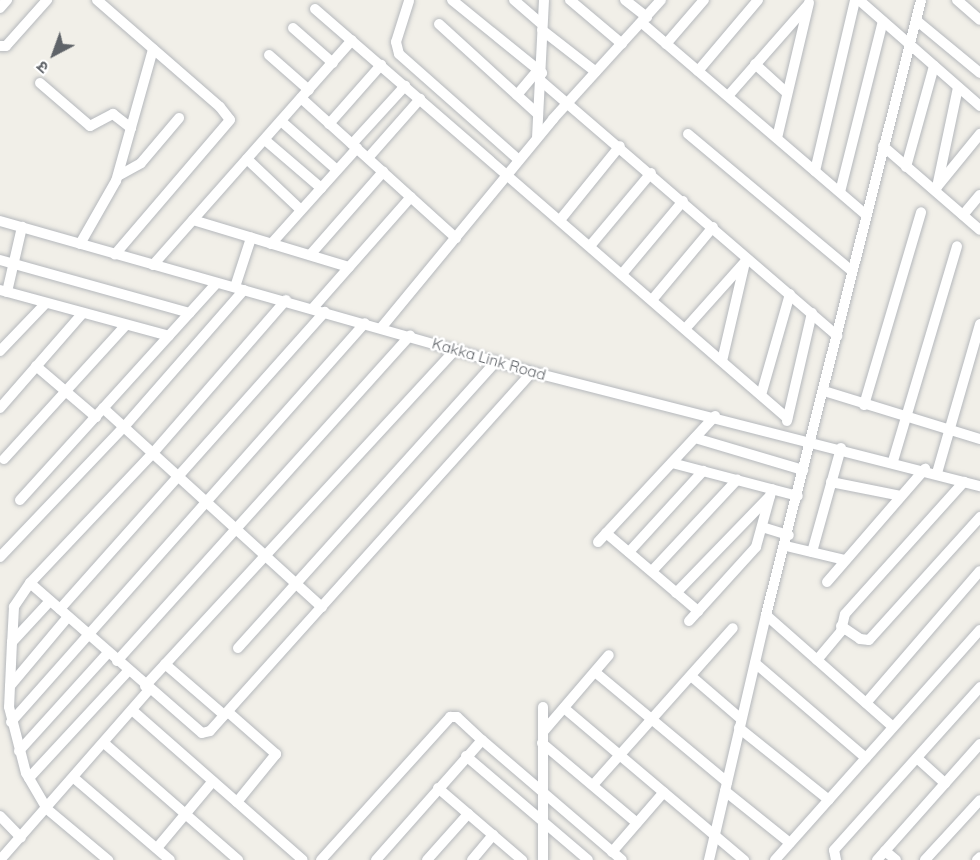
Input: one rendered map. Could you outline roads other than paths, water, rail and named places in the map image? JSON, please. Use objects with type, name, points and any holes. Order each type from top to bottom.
[{"type":"street","points":[[0,8],[8,0]]},
{"type":"street","points":[[0,46],[6,46],[47,0]]},
{"type":"street","points":[[97,0],[220,107],[230,120],[116,254]]},
{"type":"street","points":[[452,0],[541,75],[568,102],[713,227],[746,260],[790,294],[837,336]]},
{"type":"street","points":[[514,0],[542,27],[596,72]]},
{"type":"street","points":[[537,138],[544,0]]},
{"type":"street","points":[[570,0],[622,44]]},
{"type":"street","points":[[626,0],[666,44],[865,214]]},
{"type":"street","points":[[381,328],[537,138],[662,0]]},
{"type":"street","points":[[666,44],[704,0]]},
{"type":"street","points":[[698,71],[758,0]]},
{"type":"street","points":[[815,171],[857,0],[980,106]]},
{"type":"street","points":[[708,860],[754,663],[787,540],[810,440],[825,391],[865,214],[921,0]]},
{"type":"street","points":[[957,0],[980,20]]},
{"type":"street","points":[[409,1],[396,42],[399,54],[519,160]]},
{"type":"street","points":[[728,96],[811,2]]},
{"type":"street","points":[[777,138],[811,2]]},
{"type":"street","points":[[315,9],[788,418]]},
{"type":"street","points":[[916,20],[980,73]]},
{"type":"street","points":[[840,192],[883,21]]},
{"type":"street","points":[[439,24],[538,114]]},
{"type":"street","points":[[292,28],[333,63]]},
{"type":"street","points":[[153,265],[352,40]]},
{"type":"street","points":[[80,244],[118,176],[153,49]]},
{"type":"street","points":[[269,55],[329,124],[456,237]]},
{"type":"street","points":[[756,64],[787,93]]},
{"type":"street","points":[[329,124],[381,65]]},
{"type":"street","points":[[906,167],[934,66]]},
{"type":"street","points":[[517,94],[541,75]]},
{"type":"street","points":[[40,83],[90,126],[113,114],[131,128]]},
{"type":"street","points":[[271,244],[337,170],[354,146],[405,86]]},
{"type":"street","points":[[935,188],[958,87]]},
{"type":"street","points":[[368,158],[420,99]]},
{"type":"street","points":[[118,176],[141,163],[179,118]]},
{"type":"street","points":[[281,121],[337,170]]},
{"type":"street","points":[[688,134],[852,271]]},
{"type":"street","points":[[935,188],[980,134]]},
{"type":"street","points":[[265,140],[321,188]]},
{"type":"street","points":[[560,220],[620,146]]},
{"type":"street","points":[[883,146],[906,167],[935,188],[980,230]]},
{"type":"street","points":[[247,159],[301,210]]},
{"type":"street","points":[[310,255],[383,172]]},
{"type":"street","points":[[590,246],[651,173]]},
{"type":"street","points":[[963,215],[980,195]]},
{"type":"street","points":[[313,308],[411,197]]},
{"type":"street","points":[[622,274],[683,201]]},
{"type":"street","points":[[864,405],[921,212]]},
{"type":"street","points":[[193,220],[349,267]]},
{"type":"street","name":"Kakka Link Road","points":[[0,221],[217,283],[286,300],[532,372],[926,469],[980,486]]},
{"type":"street","points":[[22,227],[14,264],[3,292],[169,336]]},
{"type":"street","points":[[652,300],[713,227]]},
{"type":"street","points":[[0,557],[124,427],[240,288],[251,238]]},
{"type":"street","points":[[893,461],[957,246]]},
{"type":"street","points":[[0,260],[190,313]]},
{"type":"street","points":[[685,329],[746,260]]},
{"type":"street","points":[[722,361],[746,260]]},
{"type":"street","points":[[20,500],[217,283]]},
{"type":"street","points":[[761,395],[790,294]]},
{"type":"street","points":[[108,860],[47,809],[29,778],[11,722],[9,687],[14,607],[30,584],[153,453],[286,300]]},
{"type":"street","points":[[0,351],[46,303]]},
{"type":"street","points":[[9,687],[64,613],[178,476],[325,312]]},
{"type":"street","points":[[0,408],[83,313]]},
{"type":"street","points":[[783,433],[812,313]]},
{"type":"street","points":[[11,722],[365,323]]},
{"type":"street","points":[[937,473],[980,324]]},
{"type":"street","points":[[4,459],[126,325]]},
{"type":"street","points":[[117,662],[410,336]]},
{"type":"street","points":[[7,858],[21,838],[132,710],[165,664],[455,350]]},
{"type":"street","points":[[238,648],[496,361]]},
{"type":"street","points":[[36,366],[66,392],[124,427],[322,607]]},
{"type":"street","points":[[30,584],[147,688],[202,733],[210,731],[532,372]]},
{"type":"street","points":[[825,391],[905,418],[980,439]]},
{"type":"street","points":[[598,542],[715,417]]},
{"type":"street","points":[[695,438],[803,470]]},
{"type":"street","points":[[812,552],[841,448]]},
{"type":"street","points":[[672,463],[737,480],[771,492],[798,496]]},
{"type":"street","points":[[827,582],[926,469]]},
{"type":"street","points":[[629,552],[704,471]]},
{"type":"street","points":[[652,572],[737,480]]},
{"type":"street","points":[[831,482],[901,496]]},
{"type":"street","points":[[817,660],[841,626],[845,614],[964,482]]},
{"type":"street","points":[[689,621],[753,552],[771,492]]},
{"type":"street","points":[[676,592],[771,492]]},
{"type":"street","points":[[841,626],[860,639],[869,640],[980,517]]},
{"type":"street","points":[[762,527],[812,552],[845,560]]},
{"type":"street","points":[[606,533],[698,611]]},
{"type":"street","points":[[866,703],[980,571]]},
{"type":"street","points":[[12,642],[50,601]]},
{"type":"street","points":[[766,615],[893,727]]},
{"type":"street","points":[[593,785],[733,628]]},
{"type":"street","points":[[775,860],[980,630]]},
{"type":"street","points":[[19,751],[108,653]]},
{"type":"street","points":[[542,737],[609,655]]},
{"type":"street","points":[[754,663],[866,758]]},
{"type":"street","points":[[165,664],[276,754],[237,802]]},
{"type":"street","points":[[29,778],[128,671]]},
{"type":"street","points":[[595,672],[652,719],[790,843]]},
{"type":"street","points":[[691,676],[740,724],[829,800]]},
{"type":"street","points":[[836,860],[834,850],[980,687]]},
{"type":"street","points":[[543,707],[541,791],[543,860]]},
{"type":"street","points":[[564,708],[744,860]]},
{"type":"street","points":[[132,710],[303,860]]},
{"type":"street","points":[[321,860],[450,717],[457,717],[622,860]]},
{"type":"street","points":[[542,737],[638,823]]},
{"type":"street","points":[[376,860],[482,740]]},
{"type":"street","points":[[104,742],[238,860]]},
{"type":"street","points":[[877,860],[980,744]]},
{"type":"street","points":[[466,756],[588,860]]},
{"type":"street","points":[[917,758],[945,783]]},
{"type":"street","points":[[74,778],[170,860]]},
{"type":"street","points":[[157,848],[213,781]]},
{"type":"street","points":[[438,788],[522,860]]},
{"type":"street","points":[[612,852],[664,792]]},
{"type":"street","points":[[925,860],[980,800]]},
{"type":"street","points":[[427,860],[468,814]]},
{"type":"street","points":[[2,822],[21,838]]},
{"type":"street","points":[[472,860],[493,836]]},
{"type":"street","points":[[885,851],[896,860]]}]
